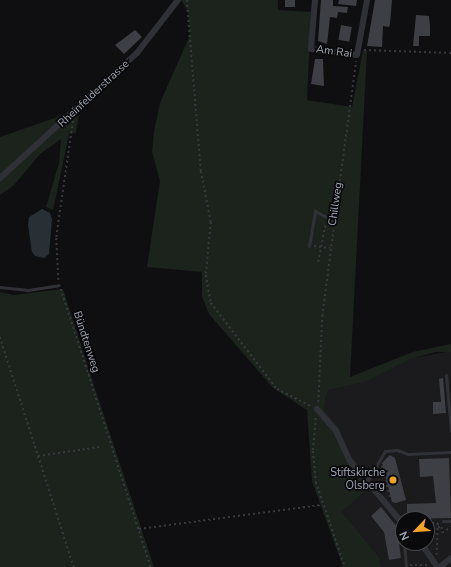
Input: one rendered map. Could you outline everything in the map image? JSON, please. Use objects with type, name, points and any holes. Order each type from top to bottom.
[{"type":"street","name":"Rheinfelderstrasse","points":[[0,178],[72,115],[137,53],[178,0]]},
{"type":"street","name":"Am Rai","points":[[315,0],[311,49],[358,52]]},
{"type":"street","points":[[358,52],[367,0]]},
{"type":"street","points":[[317,409],[336,430],[350,461],[395,515]]},
{"type":"street","points":[[426,551],[434,566]]},
{"type":"street","points":[[440,567],[451,558]]},
{"type":"lane","points":[[309,246],[315,211],[334,221]]},
{"type":"lane","points":[[0,287],[28,290],[59,285]]},
{"type":"lane","points":[[446,375],[451,431]]},
{"type":"lane","points":[[367,482],[379,456],[391,449],[408,454],[451,452]]},
{"type":"lane","points":[[443,521],[451,521]]},
{"type":"lane","points":[[405,551],[406,566]]},
{"type":"path","points":[[187,0],[201,170],[210,222],[206,275],[211,303],[277,389],[299,403],[317,409]]},
{"type":"path","points":[[358,52],[451,53]]},
{"type":"path","name":"Chillweg","points":[[345,567],[322,505],[314,467],[322,316],[330,248],[358,52]]},
{"type":"path","name":"Bündtenweg","points":[[72,115],[74,125],[56,237],[59,285],[151,567]]},
{"type":"path","points":[[318,262],[324,226]]},
{"type":"path","points":[[309,246],[330,248]]},
{"type":"path","points":[[0,337],[74,567]]},
{"type":"path","points":[[38,456],[99,447]]},
{"type":"path","points":[[379,456],[392,503]]},
{"type":"path","points":[[139,529],[322,505]]},
{"type":"path","points":[[435,523],[438,523],[437,559]]},
{"type":"path","points":[[438,527],[442,527],[442,534],[451,527]]},
{"type":"path","points":[[406,566],[434,566]]},
{"type":"shaded area","points":[[181,0],[278,0],[278,10],[311,12],[307,100],[352,107],[363,51],[367,51],[350,377],[413,352],[451,344],[451,352],[436,352],[413,358],[365,382],[329,390],[326,396],[324,410],[339,428],[349,454],[366,477],[368,489],[342,512],[380,558],[381,567],[343,567],[312,481],[307,410],[273,388],[209,314],[202,297],[202,272],[147,267],[160,181],[152,152],[154,132],[160,103],[190,35],[188,11]]},
{"type":"shaded area","points":[[75,107],[79,112],[76,133],[69,134],[53,210],[46,207],[59,163],[61,139],[40,154],[14,185],[0,195],[0,137],[69,113]]},
{"type":"shaded area","points":[[42,209],[50,213],[52,219],[49,254],[44,258],[35,256],[32,252],[28,225],[29,217]]},
{"type":"shaded area","points":[[63,289],[154,567],[0,567],[0,292],[14,295]]},
{"type":"shaded area","points":[[451,351],[451,567],[381,567],[380,558],[342,512],[368,489],[324,410],[326,396],[329,390],[365,382],[413,358]]},
{"type":"building","points":[[285,0],[295,0],[295,7],[285,7]]},
{"type":"building","points":[[321,0],[333,0],[333,6],[348,7],[347,13],[338,12],[337,18],[330,17],[327,44],[318,41]]},
{"type":"building","points":[[339,0],[357,0],[356,6],[338,4]]},
{"type":"building","points":[[375,0],[392,0],[389,27],[383,26],[382,47],[367,46]]},
{"type":"building","points":[[416,15],[429,16],[430,36],[419,36],[419,46],[413,46]]},
{"type":"building","points":[[341,25],[352,27],[349,42],[338,40]]},
{"type":"building","points":[[135,30],[142,37],[124,54],[115,45]]},
{"type":"building","points":[[315,59],[323,59],[324,86],[311,84]]},
{"type":"building","points":[[443,378],[446,413],[433,414],[433,402],[441,402],[439,379]]},
{"type":"building","name":"Stiftskirche Olsberg","points":[[390,455],[395,458],[406,500],[396,503],[392,502],[382,463]]},
{"type":"building","points":[[449,458],[451,518],[435,518],[435,511],[407,511],[407,504],[436,503],[433,476],[420,477],[419,459]]},
{"type":"building","points":[[381,507],[395,524],[395,551],[400,551],[401,558],[389,560],[384,532],[371,516]]},
{"type":"place","name":"Stiftskirche Olsberg","points":[[393,480]]}]
